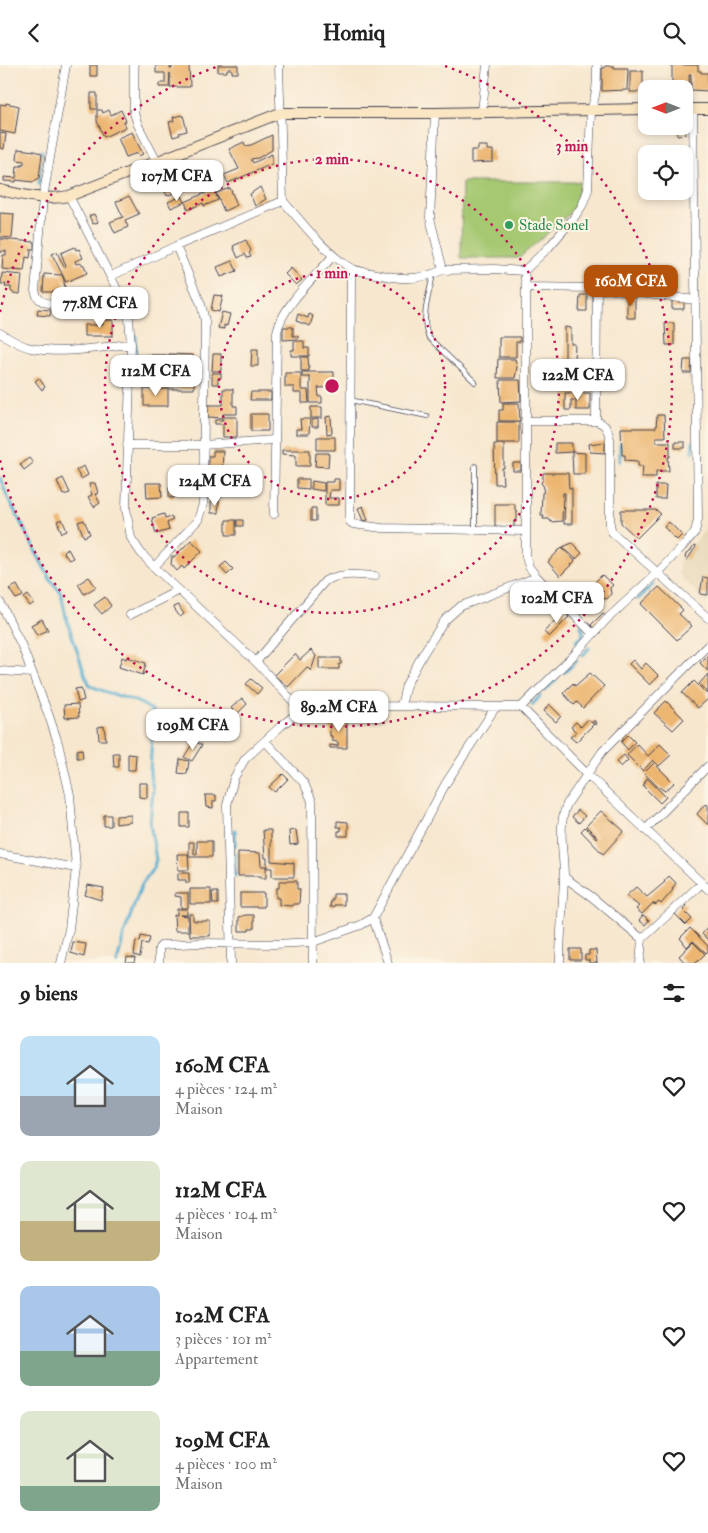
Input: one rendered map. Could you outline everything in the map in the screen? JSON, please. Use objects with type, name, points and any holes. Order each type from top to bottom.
[{"type":"main road","points":[[0,190],[43,198],[57,199],[69,196],[280,113],[435,113],[638,109]]},
{"type":"main road","points":[[693,109],[708,109]]},
{"type":"street","points":[[58,305],[40,301],[36,297],[35,291],[43,198],[66,65]]},
{"type":"street","points":[[134,65],[134,113],[157,162]]},
{"type":"street","points":[[280,65],[283,201],[333,256],[351,269],[398,279],[433,274],[443,269],[524,271],[549,247],[582,206],[588,190],[591,109],[597,88],[597,65]]},
{"type":"street","points":[[482,112],[487,65]]},
{"type":"street","points":[[435,113],[430,219],[443,269]]},
{"type":"street","points":[[231,963],[228,805],[234,777],[245,759],[301,710],[327,707],[521,707],[637,590],[657,573],[695,532],[698,525],[696,300],[689,135]]},
{"type":"street","points":[[69,196],[111,276],[129,319],[131,344],[126,508],[131,539],[154,567],[256,662],[301,710]]},
{"type":"street","points":[[111,276],[176,246],[283,201]]},
{"type":"street","points":[[154,567],[198,520],[203,504],[205,321],[201,304],[176,246]]},
{"type":"street","points":[[274,514],[274,440],[277,332],[279,321],[286,310],[333,256]]},
{"type":"street","points":[[351,269],[350,522],[382,528],[525,531]]},
{"type":"street","points":[[524,271],[526,287],[526,557],[537,577],[593,634]]},
{"type":"street","points":[[526,287],[597,288],[696,300]]},
{"type":"street","points":[[596,421],[597,288]]},
{"type":"street","points":[[0,333],[30,348],[56,352],[131,344]]},
{"type":"street","points":[[525,421],[596,421],[602,423],[607,429],[610,439],[610,525],[612,532],[708,618]]},
{"type":"street","points":[[127,445],[203,445],[274,440]]},
{"type":"street","points":[[256,662],[325,581],[344,575],[375,576]]},
{"type":"street","points":[[401,706],[406,685],[424,652],[445,620],[461,606],[537,577]]},
{"type":"street","points":[[130,615],[179,590]]},
{"type":"street","points":[[0,602],[21,644],[50,716],[70,795],[76,868],[69,929],[61,963]]},
{"type":"street","points":[[560,963],[560,923],[564,877],[563,813],[602,752],[708,645]]},
{"type":"street","points":[[0,671],[32,673]]},
{"type":"street","points":[[521,707],[587,774],[706,887],[642,939],[640,963]]},
{"type":"street","points":[[159,963],[158,952],[162,945],[313,942],[361,925],[373,917],[446,783],[495,708]]},
{"type":"street","points":[[265,741],[304,783],[312,801],[313,963]]},
{"type":"street","points":[[645,830],[708,767]]},
{"type":"street","points":[[0,854],[76,868]]},
{"type":"street","points":[[564,877],[592,897],[642,939]]},
{"type":"street","points":[[373,917],[388,963]]},
{"type":"lane","points":[[433,274],[424,318],[425,329],[429,337],[475,382]]},
{"type":"lane","points":[[350,400],[427,417]]},
{"type":"lane","points":[[475,466],[475,530]]},
{"type":"shaded area","points":[[708,512],[708,604],[678,574],[680,561],[705,530]]},
{"type":"green space","name":"Stade Sonel","points":[[462,182],[580,182],[575,206],[565,218],[519,258],[461,258]]},
{"type":"building","points":[[90,65],[97,65],[97,76],[90,76]]},
{"type":"building","points":[[156,65],[170,65],[170,69],[172,69],[172,65],[189,65],[190,87],[170,87],[170,73],[169,87],[159,87],[159,83],[165,83],[165,73],[156,73]]},
{"type":"building","points":[[218,65],[238,65],[238,73],[232,73],[232,69],[227,69],[227,72],[218,72]]},
{"type":"building","points":[[672,65],[698,65],[698,71],[708,73],[708,91],[693,90],[691,74],[689,74],[689,80],[672,80]]},
{"type":"building","points":[[605,66],[628,68],[627,90],[602,91],[602,68],[605,68]]},
{"type":"building","points":[[630,71],[643,71],[643,80],[638,80],[638,92],[630,92]]},
{"type":"building","points":[[91,93],[97,93],[97,109],[91,109]]},
{"type":"building","points":[[6,103],[19,106],[15,134],[0,131],[0,104],[6,105]]},
{"type":"building","points":[[97,110],[102,110],[103,113],[109,110],[111,115],[121,110],[126,121],[124,122],[126,127],[104,137],[97,121]]},
{"type":"building","points":[[183,115],[187,131],[173,137],[169,122],[174,121],[173,117]]},
{"type":"building","points":[[132,132],[143,154],[138,156],[137,153],[126,157],[118,138]]},
{"type":"building","points":[[0,133],[6,134],[4,149],[0,148]]},
{"type":"building","points":[[272,135],[272,150],[258,158],[251,159],[253,163],[272,154],[272,164],[228,183],[224,175],[239,169],[229,149],[244,142],[245,146],[251,145]]},
{"type":"building","points":[[478,146],[487,146],[487,150],[493,150],[493,162],[471,163],[471,150],[478,150]]},
{"type":"building","points":[[18,149],[35,151],[42,154],[39,178],[33,182],[4,181],[4,177],[16,178],[17,166],[24,164],[24,161],[17,160]]},
{"type":"building","points":[[172,172],[180,190],[167,196],[160,181],[169,177],[168,174]]},
{"type":"building","points":[[260,187],[266,199],[255,206],[250,194]]},
{"type":"building","points":[[230,188],[237,205],[224,211],[216,193]]},
{"type":"building","points":[[214,189],[218,200],[204,206],[203,203],[188,210],[185,202]]},
{"type":"building","points":[[129,196],[139,214],[125,220],[128,227],[115,233],[110,222],[123,217],[116,202]]},
{"type":"building","points":[[182,196],[185,202],[171,208],[168,202]]},
{"type":"building","points":[[0,213],[14,214],[12,238],[0,237]]},
{"type":"building","points":[[94,214],[98,222],[93,224],[89,216]]},
{"type":"building","points":[[0,239],[34,242],[34,249],[31,249],[30,258],[26,257],[24,271],[2,269],[3,255],[6,255],[6,251],[2,251],[0,254]]},
{"type":"building","points":[[246,240],[251,251],[249,253],[251,257],[247,258],[245,254],[238,258],[233,246]]},
{"type":"building","points":[[75,247],[76,250],[79,249],[83,258],[75,261],[76,264],[84,265],[87,273],[66,282],[52,254],[57,252],[64,267],[66,266],[61,253]]},
{"type":"building","points":[[232,261],[237,271],[221,277],[217,267]]},
{"type":"building","points":[[291,268],[302,280],[296,285],[285,274]]},
{"type":"building","points":[[2,273],[22,275],[20,294],[13,293],[11,287],[5,287],[6,284],[1,284]]},
{"type":"building","points":[[44,274],[62,275],[65,292],[70,292],[78,311],[68,312],[59,292],[43,292]]},
{"type":"building","points":[[214,295],[223,296],[219,312],[211,310]]},
{"type":"building","points":[[580,295],[587,295],[587,311],[579,311]]},
{"type":"building","points":[[627,295],[635,295],[635,318],[627,318]]},
{"type":"building","points":[[672,301],[684,301],[684,309],[672,309]]},
{"type":"building","points":[[38,309],[51,310],[50,316],[37,315]]},
{"type":"building","points":[[222,312],[230,314],[227,326],[224,325],[224,329],[218,328]]},
{"type":"building","points":[[298,314],[308,318],[309,314],[313,316],[310,326],[296,321]]},
{"type":"building","points":[[103,320],[113,320],[113,336],[84,336],[84,325],[103,325]]},
{"type":"building","points":[[665,323],[674,323],[674,345],[666,345]]},
{"type":"building","points":[[283,327],[293,327],[293,336],[298,336],[298,339],[283,340]]},
{"type":"building","points":[[565,327],[571,328],[571,344],[575,344],[574,360],[565,360]]},
{"type":"building","points":[[499,337],[520,337],[520,342],[516,342],[516,357],[499,357]]},
{"type":"building","points":[[294,341],[304,341],[304,348],[309,348],[309,356],[291,356],[291,350],[294,350]]},
{"type":"building","points":[[252,349],[258,349],[258,366],[251,366]]},
{"type":"building","points":[[169,354],[193,355],[193,371],[174,371],[174,384],[176,373],[194,372],[194,389],[169,389]]},
{"type":"building","points":[[213,354],[221,354],[221,371],[212,371]]},
{"type":"building","points":[[144,355],[167,355],[167,369],[144,369]]},
{"type":"building","points":[[301,357],[308,357],[309,371],[301,371]]},
{"type":"building","points":[[498,359],[515,359],[517,367],[515,378],[497,378]]},
{"type":"building","points":[[684,360],[692,360],[691,373],[683,373]]},
{"type":"building","points":[[584,361],[584,384],[567,385],[567,362]]},
{"type":"building","points":[[302,372],[334,372],[334,383],[339,383],[339,387],[318,388],[319,397],[322,397],[322,403],[310,403],[310,377],[302,377]]},
{"type":"building","points":[[212,373],[221,373],[221,378],[218,378],[218,384],[212,384]]},
{"type":"building","points":[[285,373],[301,373],[301,388],[302,390],[308,390],[309,403],[302,403],[302,393],[294,393],[294,387],[285,387]]},
{"type":"building","points":[[39,378],[45,387],[42,390],[35,381]]},
{"type":"building","points":[[500,380],[520,380],[521,401],[501,402]]},
{"type":"building","points":[[144,389],[168,389],[168,406],[144,406]]},
{"type":"building","points":[[223,389],[233,389],[233,406],[237,406],[237,414],[223,414],[223,417],[237,417],[237,437],[223,437],[223,424],[215,424],[215,420],[223,420],[223,418],[208,417],[208,405],[223,405]]},
{"type":"building","points":[[251,392],[271,392],[271,400],[250,400]]},
{"type":"building","points":[[565,393],[590,393],[590,410],[576,410],[576,400],[571,400],[571,410],[565,410]]},
{"type":"building","points":[[503,403],[519,403],[520,421],[499,421],[499,410],[503,410]]},
{"type":"building","points":[[311,407],[322,407],[322,418],[311,418]]},
{"type":"building","points":[[251,414],[268,414],[268,431],[251,431]]},
{"type":"building","points":[[657,415],[664,415],[665,437],[656,437],[656,442],[670,442],[669,471],[656,471],[656,477],[642,477],[643,466],[638,466],[638,461],[625,460],[625,455],[622,455],[621,428],[656,428]]},
{"type":"building","points":[[331,416],[332,433],[327,434],[326,417]]},
{"type":"building","points":[[300,419],[310,419],[309,434],[296,434],[296,429],[301,429]]},
{"type":"building","points":[[318,419],[318,427],[312,427],[312,420]]},
{"type":"building","points":[[497,422],[519,422],[519,443],[497,443]]},
{"type":"building","points":[[317,437],[335,437],[335,450],[317,450]]},
{"type":"building","points":[[605,442],[605,453],[590,452],[589,444]]},
{"type":"building","points":[[675,442],[685,442],[685,448],[675,448]]},
{"type":"building","points":[[555,443],[572,443],[572,452],[555,453]]},
{"type":"building","points":[[494,444],[504,444],[503,484],[495,484]]},
{"type":"building","points":[[282,450],[310,450],[310,466],[296,466],[296,455],[282,454]]},
{"type":"building","points":[[213,451],[223,451],[222,474],[239,476],[239,472],[248,471],[251,482],[221,482],[222,497],[215,497],[214,482],[208,482],[208,456],[213,456]]},
{"type":"building","points":[[572,452],[585,453],[585,474],[573,474]]},
{"type":"building","points":[[316,453],[329,453],[328,467],[315,466]]},
{"type":"building","points":[[29,458],[33,463],[24,470],[20,464]]},
{"type":"building","points":[[513,463],[521,463],[521,471],[513,471]]},
{"type":"building","points":[[84,466],[88,475],[81,479],[76,470]]},
{"type":"building","points":[[543,473],[568,473],[569,488],[572,488],[572,524],[564,524],[565,493],[563,493],[562,521],[551,522],[549,519],[543,519],[544,515],[541,515],[544,487],[541,483]]},
{"type":"building","points":[[63,478],[70,493],[63,495],[57,481]]},
{"type":"building","points":[[297,479],[309,479],[309,489],[297,488]]},
{"type":"building","points":[[334,479],[339,479],[339,490],[330,490],[329,498],[339,498],[339,505],[325,505],[325,482],[334,482]]},
{"type":"building","points":[[312,481],[324,483],[324,491],[311,489]]},
{"type":"building","points":[[95,483],[98,493],[95,494],[100,503],[94,507],[88,497],[92,495],[89,484]]},
{"type":"building","points":[[146,483],[161,483],[162,497],[147,498]]},
{"type":"building","points":[[176,483],[190,483],[190,494],[176,494]]},
{"type":"building","points":[[656,485],[666,485],[665,499],[656,499]]},
{"type":"building","points":[[169,486],[173,487],[174,498],[169,498]]},
{"type":"building","points":[[219,500],[218,513],[211,513],[211,501]]},
{"type":"building","points":[[495,504],[515,504],[517,521],[514,521],[514,527],[495,526]]},
{"type":"building","points":[[363,506],[368,520],[363,521],[358,508]]},
{"type":"building","points":[[311,508],[316,508],[316,521],[311,521]]},
{"type":"building","points":[[621,510],[656,510],[661,514],[637,538],[621,523]]},
{"type":"building","points":[[164,514],[165,518],[171,516],[173,520],[167,523],[169,530],[156,534],[152,518]]},
{"type":"building","points":[[62,519],[67,531],[62,533],[57,521]]},
{"type":"building","points":[[84,520],[90,534],[84,537],[78,522]]},
{"type":"building","points":[[226,520],[236,520],[236,535],[226,535]]},
{"type":"building","points":[[237,520],[243,520],[243,526],[237,526]]},
{"type":"building","points":[[669,522],[682,535],[677,540],[664,527]]},
{"type":"building","points":[[191,540],[202,551],[184,569],[182,566],[177,571],[171,564],[172,557]]},
{"type":"building","points":[[572,543],[582,553],[576,559],[563,547]]},
{"type":"building","points":[[694,546],[696,547],[687,560],[685,558],[686,554]]},
{"type":"building","points":[[562,547],[575,561],[560,576],[548,562]]},
{"type":"building","points":[[68,549],[73,558],[69,560],[63,552]]},
{"type":"building","points":[[226,562],[233,569],[227,575],[220,567]]},
{"type":"building","points":[[602,575],[613,585],[610,588],[611,594],[607,599],[601,598],[596,603],[585,592]]},
{"type":"building","points":[[89,577],[96,587],[84,594],[78,584]]},
{"type":"building","points":[[703,577],[708,578],[708,595],[700,594]]},
{"type":"building","points":[[17,585],[23,596],[16,599],[9,589]]},
{"type":"building","points":[[659,587],[683,610],[679,614],[692,626],[677,640],[641,604]]},
{"type":"building","points":[[28,595],[34,603],[30,606],[24,598]]},
{"type":"building","points":[[105,597],[111,606],[102,614],[94,605]]},
{"type":"building","points":[[178,605],[184,614],[180,617],[173,607]]},
{"type":"building","points":[[564,611],[569,617],[549,637],[544,632]]},
{"type":"building","points":[[603,613],[605,616],[593,628],[591,625]]},
{"type":"building","points":[[42,619],[48,630],[37,635],[31,625]]},
{"type":"building","points":[[311,650],[316,656],[311,671],[307,667],[288,687],[274,675],[295,654],[300,660]]},
{"type":"building","points":[[708,655],[708,671],[700,663]]},
{"type":"building","points":[[122,657],[146,663],[143,675],[119,667]]},
{"type":"building","points":[[319,658],[341,658],[339,669],[319,669]]},
{"type":"building","points":[[633,660],[641,669],[646,663],[659,676],[650,685],[629,664]]},
{"type":"building","points":[[590,673],[604,686],[583,708],[577,702],[574,705],[563,693],[573,683],[575,686]]},
{"type":"building","points":[[708,674],[708,693],[699,684]]},
{"type":"building","points":[[251,679],[262,688],[257,694],[246,684]]},
{"type":"building","points":[[694,681],[708,695],[708,699],[698,708],[682,693]]},
{"type":"building","points":[[81,688],[84,700],[78,702],[75,689]]},
{"type":"building","points":[[242,698],[247,704],[237,714],[231,708]]},
{"type":"building","points":[[666,701],[684,719],[673,730],[654,713]]},
{"type":"building","points":[[78,704],[79,717],[65,718],[64,705]]},
{"type":"building","points":[[549,704],[561,716],[556,722],[544,711]]},
{"type":"building","points":[[222,716],[229,722],[221,731],[219,729],[214,735],[204,726],[210,720],[214,725]]},
{"type":"building","points":[[330,719],[347,719],[347,748],[330,748],[330,745],[338,746],[338,742],[332,741],[332,736],[330,736]]},
{"type":"building","points":[[588,719],[593,724],[593,721],[595,721],[596,725],[594,724],[576,742],[570,737],[576,732],[571,727],[576,722],[581,727]]},
{"type":"building","points":[[104,726],[106,740],[99,740],[98,727]]},
{"type":"building","points":[[628,735],[635,742],[628,750],[621,742]]},
{"type":"building","points":[[194,741],[202,745],[192,761],[184,757]]},
{"type":"building","points":[[637,744],[648,756],[660,744],[671,755],[659,766],[653,760],[643,771],[627,755]]},
{"type":"building","points":[[82,749],[83,758],[77,758],[77,750]]},
{"type":"building","points":[[113,753],[119,753],[119,767],[114,767]]},
{"type":"building","points":[[128,754],[136,755],[135,770],[128,770]]},
{"type":"building","points":[[624,755],[628,760],[621,767],[616,762]]},
{"type":"building","points":[[180,759],[189,761],[187,774],[178,773]]},
{"type":"building","points":[[654,763],[674,783],[665,791],[644,773]]},
{"type":"building","points":[[283,774],[288,779],[275,792],[269,787]]},
{"type":"building","points":[[647,778],[666,797],[660,803],[643,786]]},
{"type":"building","points":[[139,783],[147,783],[147,798],[139,797]]},
{"type":"building","points":[[205,795],[216,795],[216,801],[213,801],[213,808],[206,807]]},
{"type":"building","points":[[705,804],[708,805],[708,825],[697,814]]},
{"type":"building","points":[[578,810],[585,816],[579,823],[572,817]]},
{"type":"building","points":[[601,811],[624,831],[603,854],[581,831],[585,827],[597,837],[586,826]]},
{"type":"building","points":[[181,813],[189,813],[189,827],[181,827]]},
{"type":"building","points":[[104,815],[111,815],[111,826],[104,826]]},
{"type":"building","points":[[131,815],[131,822],[116,824],[116,816]]},
{"type":"building","points":[[337,821],[348,822],[348,836],[338,836],[338,831],[341,831],[341,827],[337,827]]},
{"type":"building","points":[[263,830],[271,830],[271,861],[294,863],[294,877],[272,877],[272,868],[267,868],[267,858],[265,858]]},
{"type":"building","points":[[296,830],[298,844],[290,845],[289,831]]},
{"type":"building","points":[[197,841],[212,841],[212,857],[189,857],[189,842],[194,842],[194,854],[197,854]]},
{"type":"building","points":[[238,852],[260,853],[261,866],[266,866],[266,878],[261,878],[261,876],[238,876]]},
{"type":"building","points":[[177,854],[188,854],[189,870],[178,870]]},
{"type":"building","points":[[178,873],[189,873],[189,883],[186,883],[186,880],[178,880]]},
{"type":"building","points":[[669,876],[676,883],[673,890],[661,904],[659,902],[655,905],[653,903],[642,914],[636,909],[639,906],[626,896],[636,887],[647,897],[665,882]]},
{"type":"building","points":[[279,881],[297,881],[297,889],[300,889],[299,904],[293,904],[293,906],[279,905],[279,898],[276,898],[276,888],[279,888]]},
{"type":"building","points":[[88,885],[104,888],[101,900],[85,895]]},
{"type":"building","points":[[190,889],[211,889],[211,904],[190,904]]},
{"type":"building","points":[[212,892],[218,892],[218,904],[213,904]]},
{"type":"building","points":[[175,893],[188,893],[188,908],[181,908],[181,897],[175,896]]},
{"type":"building","points":[[240,893],[264,893],[264,907],[240,907]]},
{"type":"building","points":[[333,894],[344,894],[344,905],[330,907]]},
{"type":"building","points":[[683,903],[686,906],[683,910],[692,919],[686,925],[674,913]]},
{"type":"building","points":[[177,909],[187,909],[187,915],[180,915],[188,916],[188,931],[175,931],[174,915],[177,915]]},
{"type":"building","points":[[189,914],[193,914],[193,920],[195,921],[210,921],[210,936],[190,936]]},
{"type":"building","points":[[254,915],[254,929],[239,931],[239,917]]},
{"type":"building","points":[[643,915],[649,920],[645,925],[639,920]]},
{"type":"building","points":[[708,927],[708,940],[702,934]]},
{"type":"building","points":[[690,928],[708,946],[706,953],[693,941],[687,947],[680,938]]},
{"type":"building","points":[[141,936],[150,938],[148,944],[142,943],[140,957],[134,955],[136,941],[140,942]]},
{"type":"building","points":[[73,942],[86,944],[84,957],[71,953]]},
{"type":"building","points":[[693,942],[705,954],[696,963],[685,963],[679,956]]},
{"type":"building","points":[[570,949],[581,949],[581,960],[570,960]]},
{"type":"building","points":[[589,950],[596,950],[597,963],[589,963],[589,960],[585,960],[585,955],[589,955]]},
{"type":"building","points":[[127,957],[135,958],[134,963],[126,963]]},
{"type":"waterway","points":[[39,184],[42,151]]},
{"type":"waterway","points":[[136,336],[136,366]]},
{"type":"waterway","points":[[692,452],[693,442]]},
{"type":"waterway","points":[[620,444],[620,461]]},
{"type":"waterway","points":[[0,478],[8,498],[50,579],[61,593],[66,617],[90,685],[139,703],[153,712],[150,774],[153,789],[150,823],[156,860],[141,886],[124,934],[117,963]]},
{"type":"waterway","points":[[638,599],[653,584]]},
{"type":"waterway","points":[[576,642],[582,637],[583,631],[581,626]]},
{"type":"waterway","points":[[583,655],[589,648]]},
{"type":"waterway","points":[[565,672],[577,661]]},
{"type":"waterway","points":[[545,691],[556,680]]},
{"type":"waterway","points":[[532,705],[540,696]]},
{"type":"waterway","points":[[235,830],[235,846]]},
{"type":"waterway","points":[[235,853],[235,877]]},
{"type":"place","name":"Stade Sonel","points":[[509,225]]}]
